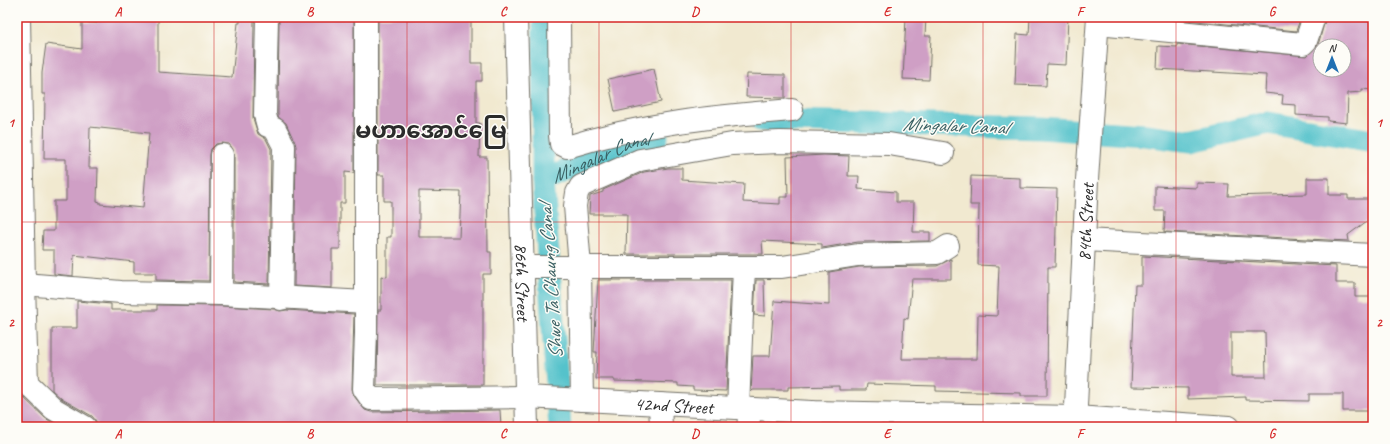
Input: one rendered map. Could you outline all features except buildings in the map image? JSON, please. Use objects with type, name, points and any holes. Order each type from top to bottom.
[{"type":"street","points":[[20,17],[24,284],[22,384],[54,409],[85,427]]},
{"type":"street","points":[[267,17],[264,115],[268,126],[275,129],[284,146],[281,299]]},
{"type":"street","points":[[24,284],[121,292],[221,294],[281,299],[366,302],[366,17]]},
{"type":"street","name":"86th Street","points":[[516,17],[531,267],[535,398],[527,427]]},
{"type":"street","points":[[559,17],[560,136],[561,144],[567,147],[653,125],[716,116],[792,110]]},
{"type":"street","points":[[1098,20],[1303,44],[1306,41],[1314,17]]},
{"type":"street","name":"84th Street","points":[[1075,422],[1088,166],[1098,20]]},
{"type":"street","points":[[580,400],[576,222],[577,193],[581,186],[640,160],[732,144],[780,142],[889,144],[942,152]]},
{"type":"street","points":[[221,294],[222,155]]},
{"type":"street","points":[[1084,240],[1373,255]]},
{"type":"street","points":[[531,267],[782,267],[858,255],[937,253],[948,246]]},
{"type":"street","points":[[744,268],[746,414]]},
{"type":"street","name":"42nd Street","points":[[366,302],[364,389],[371,399],[535,398],[660,404],[746,414],[811,419],[1075,422],[1228,427]]},
{"type":"street","points":[[660,404],[661,427]]},
{"type":"waterway","name":"Shwe Ta Chaung Canal","points":[[544,17],[543,181],[560,427]]},
{"type":"waterway","name":"Mingalar Canal","points":[[761,120],[1040,128],[1145,135],[1191,141],[1268,123],[1373,141]]},
{"type":"waterway","name":"Mingalar Canal","points":[[543,181],[632,141],[657,137]]},
{"type":"district","name":"မဟာအောင်မြေ","points":[[431,130]]}]
